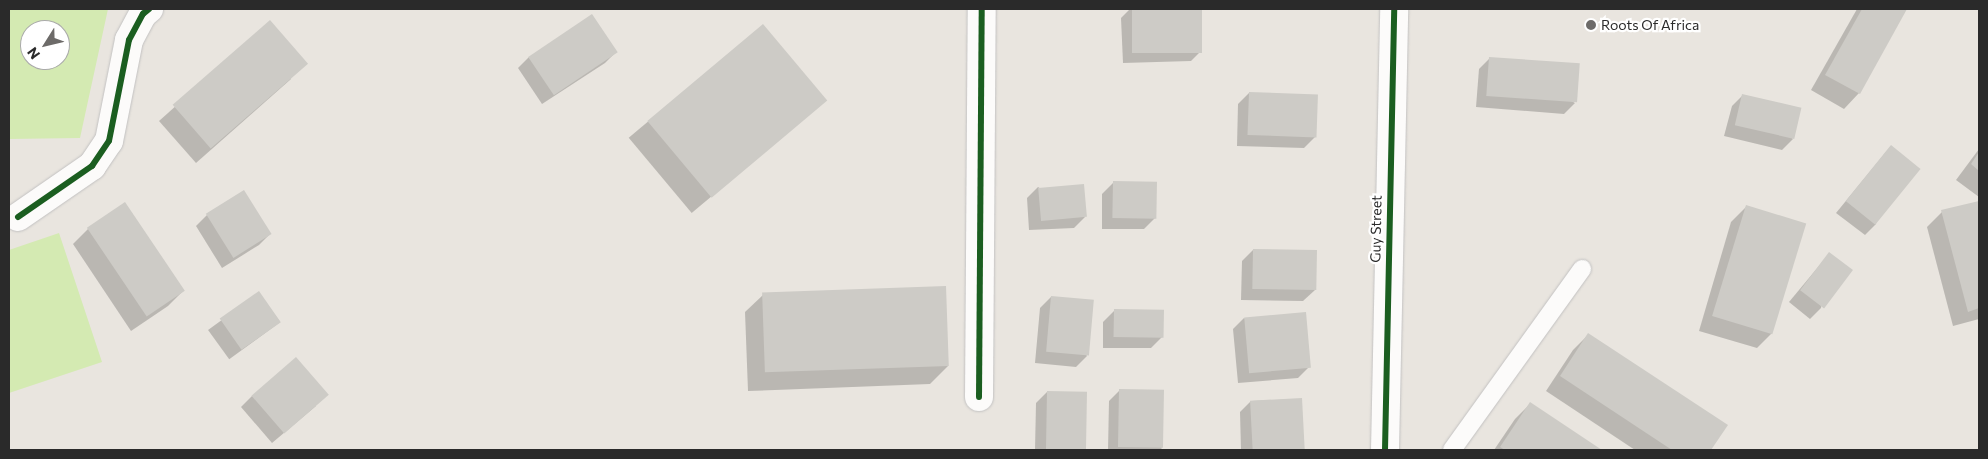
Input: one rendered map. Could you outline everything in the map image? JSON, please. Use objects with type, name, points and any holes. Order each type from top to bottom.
[{"type":"street","points":[[18,217],[92,166],[109,141],[129,40],[142,14],[149,9]]},
{"type":"street","points":[[979,397],[982,9]]},
{"type":"street","name":"Guy Street","points":[[1385,450],[1394,9]]},
{"type":"lane","points":[[1452,450],[1582,269]]},
{"type":"green space","points":[[9,9],[108,9],[80,138],[9,139]]},
{"type":"green space","points":[[59,233],[102,362],[9,393],[9,250]]},
{"type":"building","points":[[1132,9],[1202,9],[1202,53],[1132,53]]},
{"type":"building","points":[[1862,9],[1907,9],[1860,94],[1825,75]]},
{"type":"building","points":[[592,14],[618,52],[554,95],[528,57]]},
{"type":"building","points":[[270,20],[308,64],[211,148],[173,105]]},
{"type":"building","points":[[763,24],[827,101],[712,198],[647,121]]},
{"type":"building","points":[[1489,57],[1580,63],[1577,102],[1486,96]]},
{"type":"building","points":[[1249,92],[1318,94],[1316,137],[1247,135]]},
{"type":"building","points":[[1742,94],[1801,108],[1794,139],[1735,125]]},
{"type":"building","points":[[1891,145],[1921,169],[1875,225],[1846,201]]},
{"type":"building","points":[[1979,152],[1979,171],[1971,164]]},
{"type":"building","points":[[1113,181],[1157,182],[1156,219],[1112,218]]},
{"type":"building","points":[[1084,184],[1087,217],[1041,221],[1038,188]]},
{"type":"building","points":[[244,190],[272,234],[233,258],[206,214]]},
{"type":"building","points":[[1979,201],[1979,308],[1968,312],[1941,210]]},
{"type":"building","points":[[125,202],[185,291],[147,316],[87,228]]},
{"type":"building","points":[[1746,205],[1806,223],[1772,334],[1712,316]]},
{"type":"building","points":[[1253,249],[1317,250],[1316,290],[1252,289]]},
{"type":"building","points":[[1829,252],[1853,270],[1824,308],[1800,290]]},
{"type":"building","points":[[946,286],[949,366],[765,372],[762,292]]},
{"type":"building","points":[[259,291],[281,322],[241,350],[220,319]]},
{"type":"building","points":[[1051,296],[1094,300],[1089,356],[1046,352]]},
{"type":"building","points":[[1114,309],[1164,310],[1164,338],[1114,337]]},
{"type":"building","points":[[1306,312],[1311,368],[1249,373],[1244,317]]},
{"type":"building","points":[[1588,333],[1728,425],[1711,450],[1672,450],[1560,376]]},
{"type":"building","points":[[296,357],[329,395],[284,433],[251,396]]},
{"type":"building","points":[[1119,389],[1164,390],[1163,448],[1118,447]]},
{"type":"building","points":[[1047,391],[1087,392],[1086,450],[1046,450]]},
{"type":"building","points":[[1302,398],[1305,450],[1253,450],[1250,401]]},
{"type":"building","points":[[1530,402],[1602,450],[1505,450],[1500,447]]},
{"type":"cycle path","points":[[18,217],[92,166],[109,141],[129,40],[143,14],[149,9]]},
{"type":"cycle path","points":[[979,397],[982,9]]},
{"type":"cycle path","points":[[1385,450],[1394,9]]},
{"type":"place","name":"Roots Of Africa","points":[[1591,25]]}]
